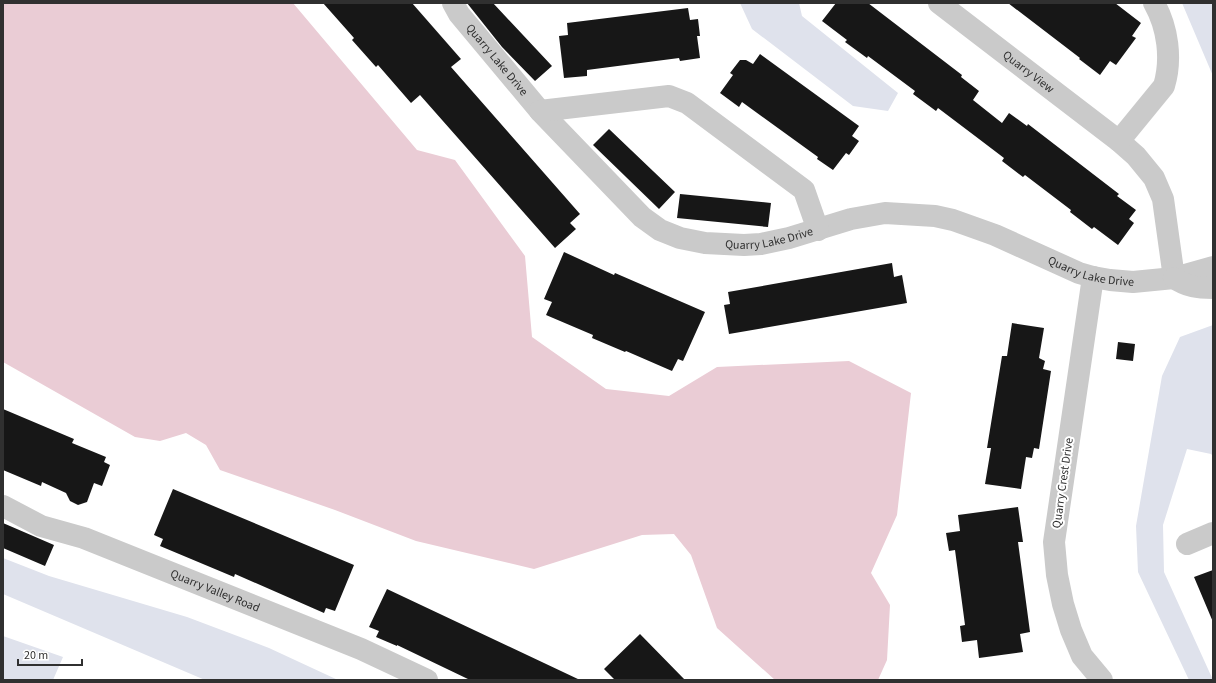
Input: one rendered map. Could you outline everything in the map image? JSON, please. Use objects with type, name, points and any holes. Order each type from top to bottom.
[{"type":"street","name":"Quarry Lake Drive","points":[[452,3],[459,14],[540,110],[642,217],[660,230],[680,238],[704,243],[744,245],[761,244],[782,240],[851,219],[884,213],[935,216],[953,220],[995,235],[1079,273],[1110,280],[1133,282],[1174,278],[1213,267]]},
{"type":"street","points":[[1119,140],[1164,86],[1167,77],[1169,60],[1167,41],[1163,23],[1154,3]]},
{"type":"street","name":"Quarry View","points":[[942,4],[1119,140],[1136,156],[1154,178],[1163,199],[1174,278]]},
{"type":"street","points":[[540,110],[669,96],[687,103],[804,190],[818,230]]},
{"type":"street","name":"Quarry Crest Drive","points":[[1093,277],[1054,542],[1057,575],[1063,604],[1071,630],[1082,656],[1102,680]]},
{"type":"street","name":"Quarry Lake Drive","points":[[1174,278],[1182,283],[1195,287],[1213,288]]},
{"type":"street","name":"Quarry Valley Road","points":[[3,506],[41,526],[84,538],[361,649],[427,680]]},
{"type":"street","points":[[1187,544],[1213,533]]},
{"type":"shaded area","points":[[3,3],[293,3],[417,150],[455,160],[525,256],[532,337],[606,389],[669,396],[717,367],[849,361],[911,393],[897,515],[871,573],[890,605],[887,660],[878,680],[775,680],[717,628],[691,555],[674,534],[642,535],[534,569],[416,541],[335,510],[220,470],[206,445],[186,433],[160,441],[135,437],[3,362]]},
{"type":"shaded area","points":[[740,3],[799,3],[802,16],[898,93],[888,111],[853,106],[752,29]]},
{"type":"shaded area","points":[[1182,3],[1213,3],[1213,76]]},
{"type":"shaded area","points":[[1213,325],[1213,456],[1211,454],[1187,449],[1163,525],[1164,572],[1213,680],[1189,680],[1138,572],[1136,526],[1162,376],[1180,337]]},
{"type":"shaded area","points":[[3,558],[49,576],[187,617],[269,648],[338,680],[205,680],[3,594]]},
{"type":"shaded area","points":[[3,636],[63,657],[53,680],[3,680]]},
{"type":"building","points":[[323,3],[412,3],[461,59],[451,67],[580,214],[570,223],[576,229],[555,248],[420,95],[411,103],[378,65],[376,67],[352,40],[354,38]]},
{"type":"building","points":[[467,3],[493,3],[552,66],[535,81],[502,47]]},
{"type":"building","points":[[836,3],[868,3],[962,75],[961,77],[979,91],[973,100],[1002,123],[1009,113],[1027,126],[1028,124],[1119,194],[1117,196],[1136,210],[1129,219],[1134,223],[1118,245],[1094,227],[1092,229],[1070,212],[1071,210],[1025,175],[1023,177],[1002,161],[1004,158],[979,139],[938,108],[936,111],[913,94],[915,91],[868,56],[867,58],[845,42],[847,40],[822,21]]},
{"type":"building","points":[[1008,3],[1115,3],[1141,23],[1132,36],[1136,38],[1116,65],[1110,61],[1100,75]]},
{"type":"building","points":[[688,8],[690,20],[698,19],[700,36],[697,36],[700,58],[680,61],[679,58],[587,70],[587,76],[564,78],[559,36],[568,35],[567,23]]},
{"type":"building","points":[[760,54],[859,126],[852,136],[859,141],[849,155],[846,153],[833,170],[817,159],[818,157],[742,102],[739,107],[720,93],[733,75],[730,73],[740,60],[746,60],[753,64]]},
{"type":"building","points":[[609,129],[675,192],[659,209],[593,145]]},
{"type":"building","points":[[680,194],[771,203],[768,227],[677,218]]},
{"type":"building","points":[[564,252],[614,275],[615,273],[705,312],[683,361],[678,359],[672,371],[592,338],[593,335],[546,315],[552,302],[544,299]]},
{"type":"building","points":[[892,263],[894,277],[902,275],[907,303],[729,334],[724,305],[730,304],[728,292]]},
{"type":"building","points":[[1012,323],[1044,328],[1039,358],[1045,361],[1043,369],[1051,371],[1039,449],[1034,448],[1032,458],[1026,457],[1021,489],[985,484],[991,448],[987,448],[1002,356],[1007,356]]},
{"type":"building","points":[[1118,342],[1135,344],[1133,361],[1116,359]]},
{"type":"building","points":[[3,409],[74,439],[72,443],[106,457],[104,462],[110,465],[102,486],[94,483],[87,502],[78,505],[70,501],[66,493],[42,482],[41,486],[3,470]]},
{"type":"building","points":[[173,489],[354,565],[335,611],[326,608],[324,613],[235,574],[234,577],[160,546],[163,539],[154,535]]},
{"type":"building","points":[[1018,507],[1023,542],[1018,542],[1030,632],[1020,634],[1023,652],[979,658],[977,640],[962,642],[960,626],[965,625],[955,550],[949,551],[946,533],[960,531],[958,515]]},
{"type":"building","points":[[3,523],[54,545],[45,566],[3,548]]},
{"type":"building","points":[[1213,570],[1213,622],[1194,577]]},
{"type":"building","points":[[387,589],[580,680],[470,680],[397,645],[376,637],[379,631],[369,627]]},
{"type":"building","points":[[640,634],[685,680],[615,680],[604,669]]}]
